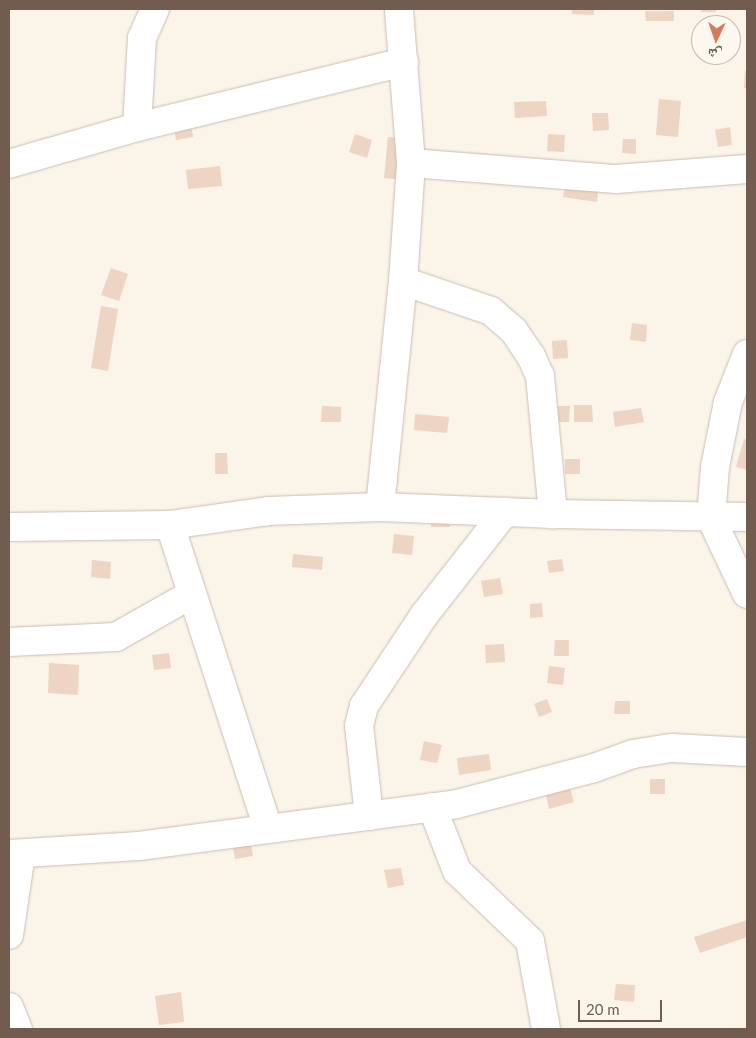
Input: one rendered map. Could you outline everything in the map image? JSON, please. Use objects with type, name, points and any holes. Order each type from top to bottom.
[{"type":"street","points":[[137,127],[142,38],[155,9]]},
{"type":"street","points":[[380,507],[403,282],[411,163],[399,9]]},
{"type":"street","points":[[9,164],[137,127],[404,62]]},
{"type":"street","points":[[411,163],[616,178],[747,169]]},
{"type":"street","points":[[403,282],[490,310],[514,331],[531,356],[540,376],[553,514]]},
{"type":"street","points":[[747,354],[738,403],[716,467],[712,518],[747,594]]},
{"type":"street","points":[[9,527],[170,525],[268,511],[380,507],[553,514],[712,518],[747,517]]},
{"type":"street","points":[[369,816],[359,726],[364,706],[425,614],[505,512]]},
{"type":"street","points":[[170,525],[268,829]]},
{"type":"street","points":[[9,642],[116,637],[192,594]]},
{"type":"street","points":[[9,935],[15,854],[138,846],[432,807],[476,799],[633,754],[672,748],[747,752]]},
{"type":"street","points":[[432,807],[457,872],[530,941],[546,1029]]},
{"type":"street","points":[[9,1007],[18,1029]]},
{"type":"building","points":[[572,9],[594,9],[594,15],[572,14]]},
{"type":"building","points":[[701,9],[716,9],[716,12],[701,12]]},
{"type":"building","points":[[645,11],[674,11],[674,21],[646,21]]},
{"type":"building","points":[[745,71],[747,71],[747,88],[744,88]]},
{"type":"building","points":[[659,99],[681,101],[678,137],[656,135]]},
{"type":"building","points":[[546,101],[547,116],[515,118],[514,102]]},
{"type":"building","points":[[592,113],[608,113],[609,130],[593,131]]},
{"type":"building","points":[[190,120],[193,137],[176,140],[173,122]]},
{"type":"building","points":[[730,127],[732,145],[718,147],[715,130]]},
{"type":"building","points":[[355,134],[372,140],[367,158],[349,152]]},
{"type":"building","points":[[548,134],[565,135],[564,152],[547,151]]},
{"type":"building","points":[[388,137],[406,138],[402,180],[384,178]]},
{"type":"building","points":[[623,139],[636,139],[636,154],[622,153]]},
{"type":"building","points":[[220,166],[222,186],[188,189],[186,170]]},
{"type":"building","points":[[566,180],[599,185],[597,202],[563,197]]},
{"type":"building","points":[[111,268],[128,274],[119,301],[101,295]]},
{"type":"building","points":[[101,306],[118,309],[108,371],[91,368]]},
{"type":"building","points":[[632,323],[647,325],[646,342],[630,340]]},
{"type":"building","points":[[567,340],[568,358],[553,359],[552,341]]},
{"type":"building","points":[[574,405],[592,405],[593,422],[574,422]]},
{"type":"building","points":[[322,406],[341,407],[341,422],[321,422]]},
{"type":"building","points":[[558,406],[570,406],[569,422],[558,422]]},
{"type":"building","points":[[641,408],[644,422],[615,427],[613,412]]},
{"type":"building","points":[[415,414],[449,417],[447,433],[414,430]]},
{"type":"building","points":[[744,439],[747,440],[747,470],[736,467]]},
{"type":"building","points":[[215,453],[227,453],[228,474],[215,474]]},
{"type":"building","points":[[565,459],[580,459],[580,474],[565,474]]},
{"type":"building","points":[[431,509],[450,510],[450,527],[431,527]]},
{"type":"building","points":[[394,534],[414,536],[412,555],[392,553]]},
{"type":"building","points":[[293,554],[323,557],[322,570],[292,567]]},
{"type":"building","points":[[562,559],[564,571],[549,573],[547,561]]},
{"type":"building","points":[[92,560],[111,562],[110,579],[91,577]]},
{"type":"building","points":[[500,578],[503,594],[484,597],[481,581]]},
{"type":"building","points":[[542,603],[543,617],[530,618],[530,604]]},
{"type":"building","points":[[555,640],[569,640],[569,656],[554,656]]},
{"type":"building","points":[[504,644],[505,662],[486,663],[485,645]]},
{"type":"building","points":[[169,653],[171,668],[154,670],[152,655]]},
{"type":"building","points":[[49,663],[79,665],[78,695],[48,693]]},
{"type":"building","points":[[549,666],[565,668],[563,685],[547,683]]},
{"type":"building","points":[[547,699],[552,712],[539,717],[534,704]]},
{"type":"building","points":[[615,701],[630,701],[630,714],[614,714]]},
{"type":"building","points":[[424,741],[442,745],[437,763],[420,760]]},
{"type":"building","points":[[489,754],[491,770],[459,775],[457,758]]},
{"type":"building","points":[[650,779],[665,779],[665,794],[650,794]]},
{"type":"building","points":[[570,788],[574,802],[549,809],[546,795]]},
{"type":"building","points":[[250,839],[253,856],[235,859],[232,842]]},
{"type":"building","points":[[401,868],[404,885],[388,888],[384,870]]},
{"type":"building","points":[[747,920],[747,937],[700,953],[694,937]]},
{"type":"building","points":[[616,984],[635,985],[634,1002],[614,1000]]},
{"type":"building","points":[[181,992],[184,1022],[159,1025],[155,996]]}]
